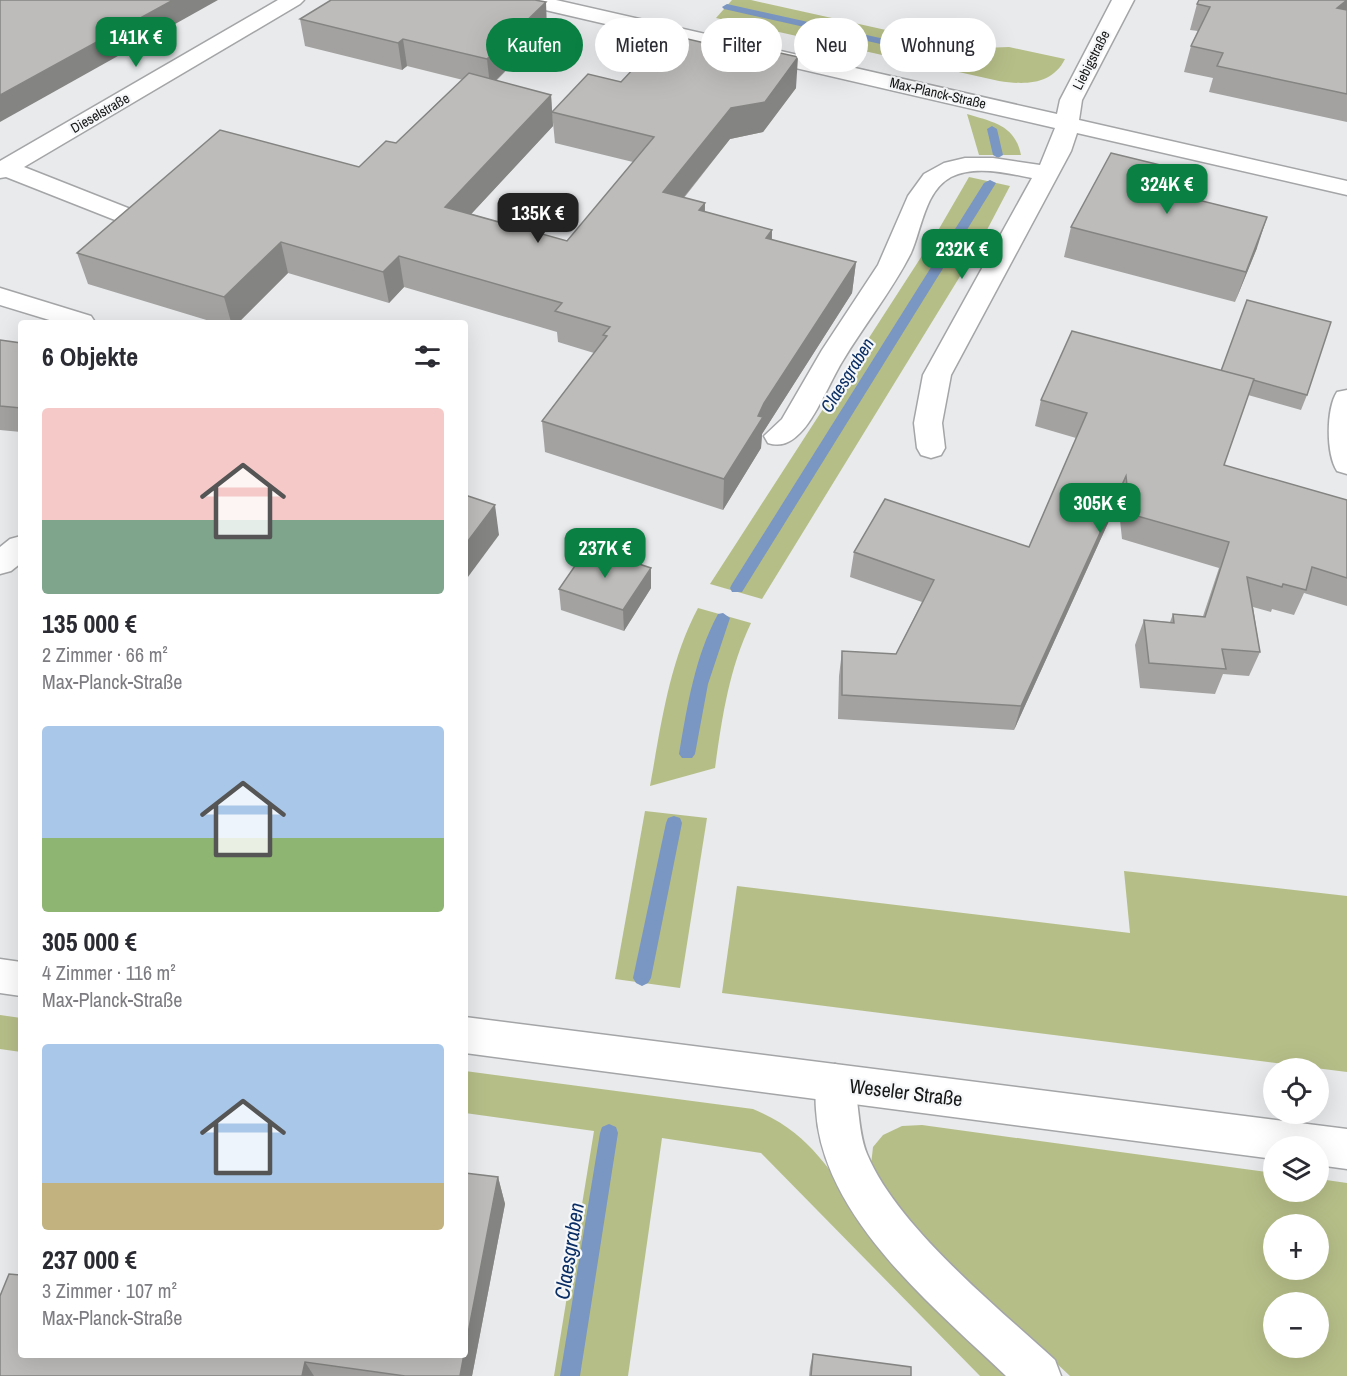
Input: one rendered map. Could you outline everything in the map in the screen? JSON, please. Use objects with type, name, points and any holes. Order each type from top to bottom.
[{"type":"street","name":"Dieselstraße","points":[[3,170],[293,0]]},
{"type":"street","name":"Max-Planck-Straße","points":[[528,0],[1347,188]]},
{"type":"street","name":"Liebigstraße","points":[[1067,123],[1071,100],[1123,0]]},
{"type":"street","points":[[931,448],[928,423],[937,375],[1059,151],[1067,123]]},
{"type":"street","points":[[778,436],[792,425],[902,244],[912,212],[927,187],[942,173],[960,167],[984,165],[1046,173]]},
{"type":"street","points":[[3,170],[124,215]]},
{"type":"street","points":[[0,296],[76,320]]},
{"type":"street","points":[[1347,399],[1343,442],[1347,464]]},
{"type":"street","points":[[0,563],[18,550]]},
{"type":"street","points":[[0,976],[18,979]]},
{"type":"street","name":"Weseler Straße","points":[[468,1035],[1347,1149]]},
{"type":"street","points":[[835,1083],[839,1132],[850,1165],[888,1227],[1039,1376]]},
{"type":"green space","points":[[732,0],[751,0],[832,18],[794,18],[794,35],[782,33],[782,18],[716,18]]},
{"type":"green space","points":[[868,26],[880,29],[880,55],[868,52]]},
{"type":"green space","points":[[1009,47],[1065,59],[1053,74],[1037,81],[1018,83],[959,72],[996,72],[996,48]]},
{"type":"green space","points":[[967,114],[1002,126],[1014,137],[1021,155],[979,155]]},
{"type":"green space","points":[[969,177],[1010,186],[978,247],[762,599],[710,584],[936,234]]},
{"type":"green space","points":[[698,608],[751,623],[732,676],[715,768],[650,786],[673,672]]},
{"type":"green space","points":[[645,811],[707,818],[680,988],[615,979]]},
{"type":"green space","points":[[1124,871],[1347,896],[1347,1072],[1329,1070],[1329,1058],[1263,1058],[1263,1061],[722,993],[737,886],[1130,933]]},
{"type":"green space","points":[[0,1015],[18,1018],[18,1052],[0,1049]]},
{"type":"green space","points":[[468,1071],[753,1109],[773,1119],[804,1141],[865,1213],[1013,1376],[980,1376],[761,1153],[662,1138],[628,1376],[554,1376],[594,1131],[468,1113]]},
{"type":"green space","points":[[922,1125],[1263,1172],[1263,1202],[1329,1202],[1329,1180],[1347,1183],[1347,1376],[1070,1376],[907,1223],[871,1165],[873,1147],[883,1135],[902,1126]]},
{"type":"building","points":[[0,0],[173,0],[0,95]]},
{"type":"building","points":[[331,0],[535,0],[546,2],[529,18],[486,18],[486,59],[403,39],[398,43],[300,19]]},
{"type":"building","points":[[1199,0],[1347,0],[1337,8],[1347,10],[1347,94],[1217,66],[1223,53],[1191,46],[1210,7],[1197,4]]},
{"type":"building","points":[[689,39],[701,42],[701,72],[782,72],[782,53],[794,56],[794,62],[765,102],[731,108],[663,192],[705,203],[699,210],[772,230],[766,238],[856,262],[764,403],[758,416],[763,417],[724,479],[542,421],[607,336],[603,335],[610,327],[555,311],[562,303],[399,256],[383,272],[281,242],[224,297],[77,253],[220,130],[359,167],[386,141],[396,143],[469,73],[551,95],[445,207],[567,241],[654,137],[552,112],[588,74],[621,82],[630,72],[689,72]]},
{"type":"building","points":[[1111,153],[1193,173],[1182,196],[1267,217],[1246,272],[1071,227]]},
{"type":"building","points":[[1247,300],[1331,322],[1307,395],[1221,371]]},
{"type":"building","points":[[1072,331],[1254,379],[1224,465],[1347,500],[1347,578],[1312,567],[1306,590],[1283,584],[1282,587],[1247,577],[1260,652],[1222,649],[1226,669],[1149,663],[1144,620],[1174,623],[1173,614],[1205,617],[1229,542],[1130,514],[1126,476],[1021,706],[842,695],[842,651],[896,654],[934,580],[854,552],[885,499],[1029,547],[1087,413],[1041,400]]},
{"type":"building","points":[[0,340],[18,343],[18,408],[0,406]]},
{"type":"building","points":[[468,496],[495,505],[468,541]]},
{"type":"building","points":[[588,547],[651,568],[623,610],[559,589]]},
{"type":"building","points":[[468,1173],[498,1177],[468,1333]]},
{"type":"building","points":[[9,1274],[18,1275],[18,1358],[463,1358],[460,1376],[405,1376],[305,1362],[302,1376],[0,1376],[0,1296]]},
{"type":"building","points":[[813,1354],[911,1367],[911,1376],[811,1376]]},
{"type":"waterway","name":"Claesgraben","points":[[727,7],[880,41]]},
{"type":"waterway","name":"Claesgraben","points":[[992,129],[998,155]]},
{"type":"waterway","name":"Claesgraben","points":[[737,588],[990,183]]},
{"type":"waterway","name":"Claesgraben","points":[[687,754],[700,684],[723,618]]},
{"type":"waterway","name":"Claesgraben","points":[[642,978],[674,823]]},
{"type":"waterway","name":"Claesgraben","points":[[570,1376],[609,1133]]}]
